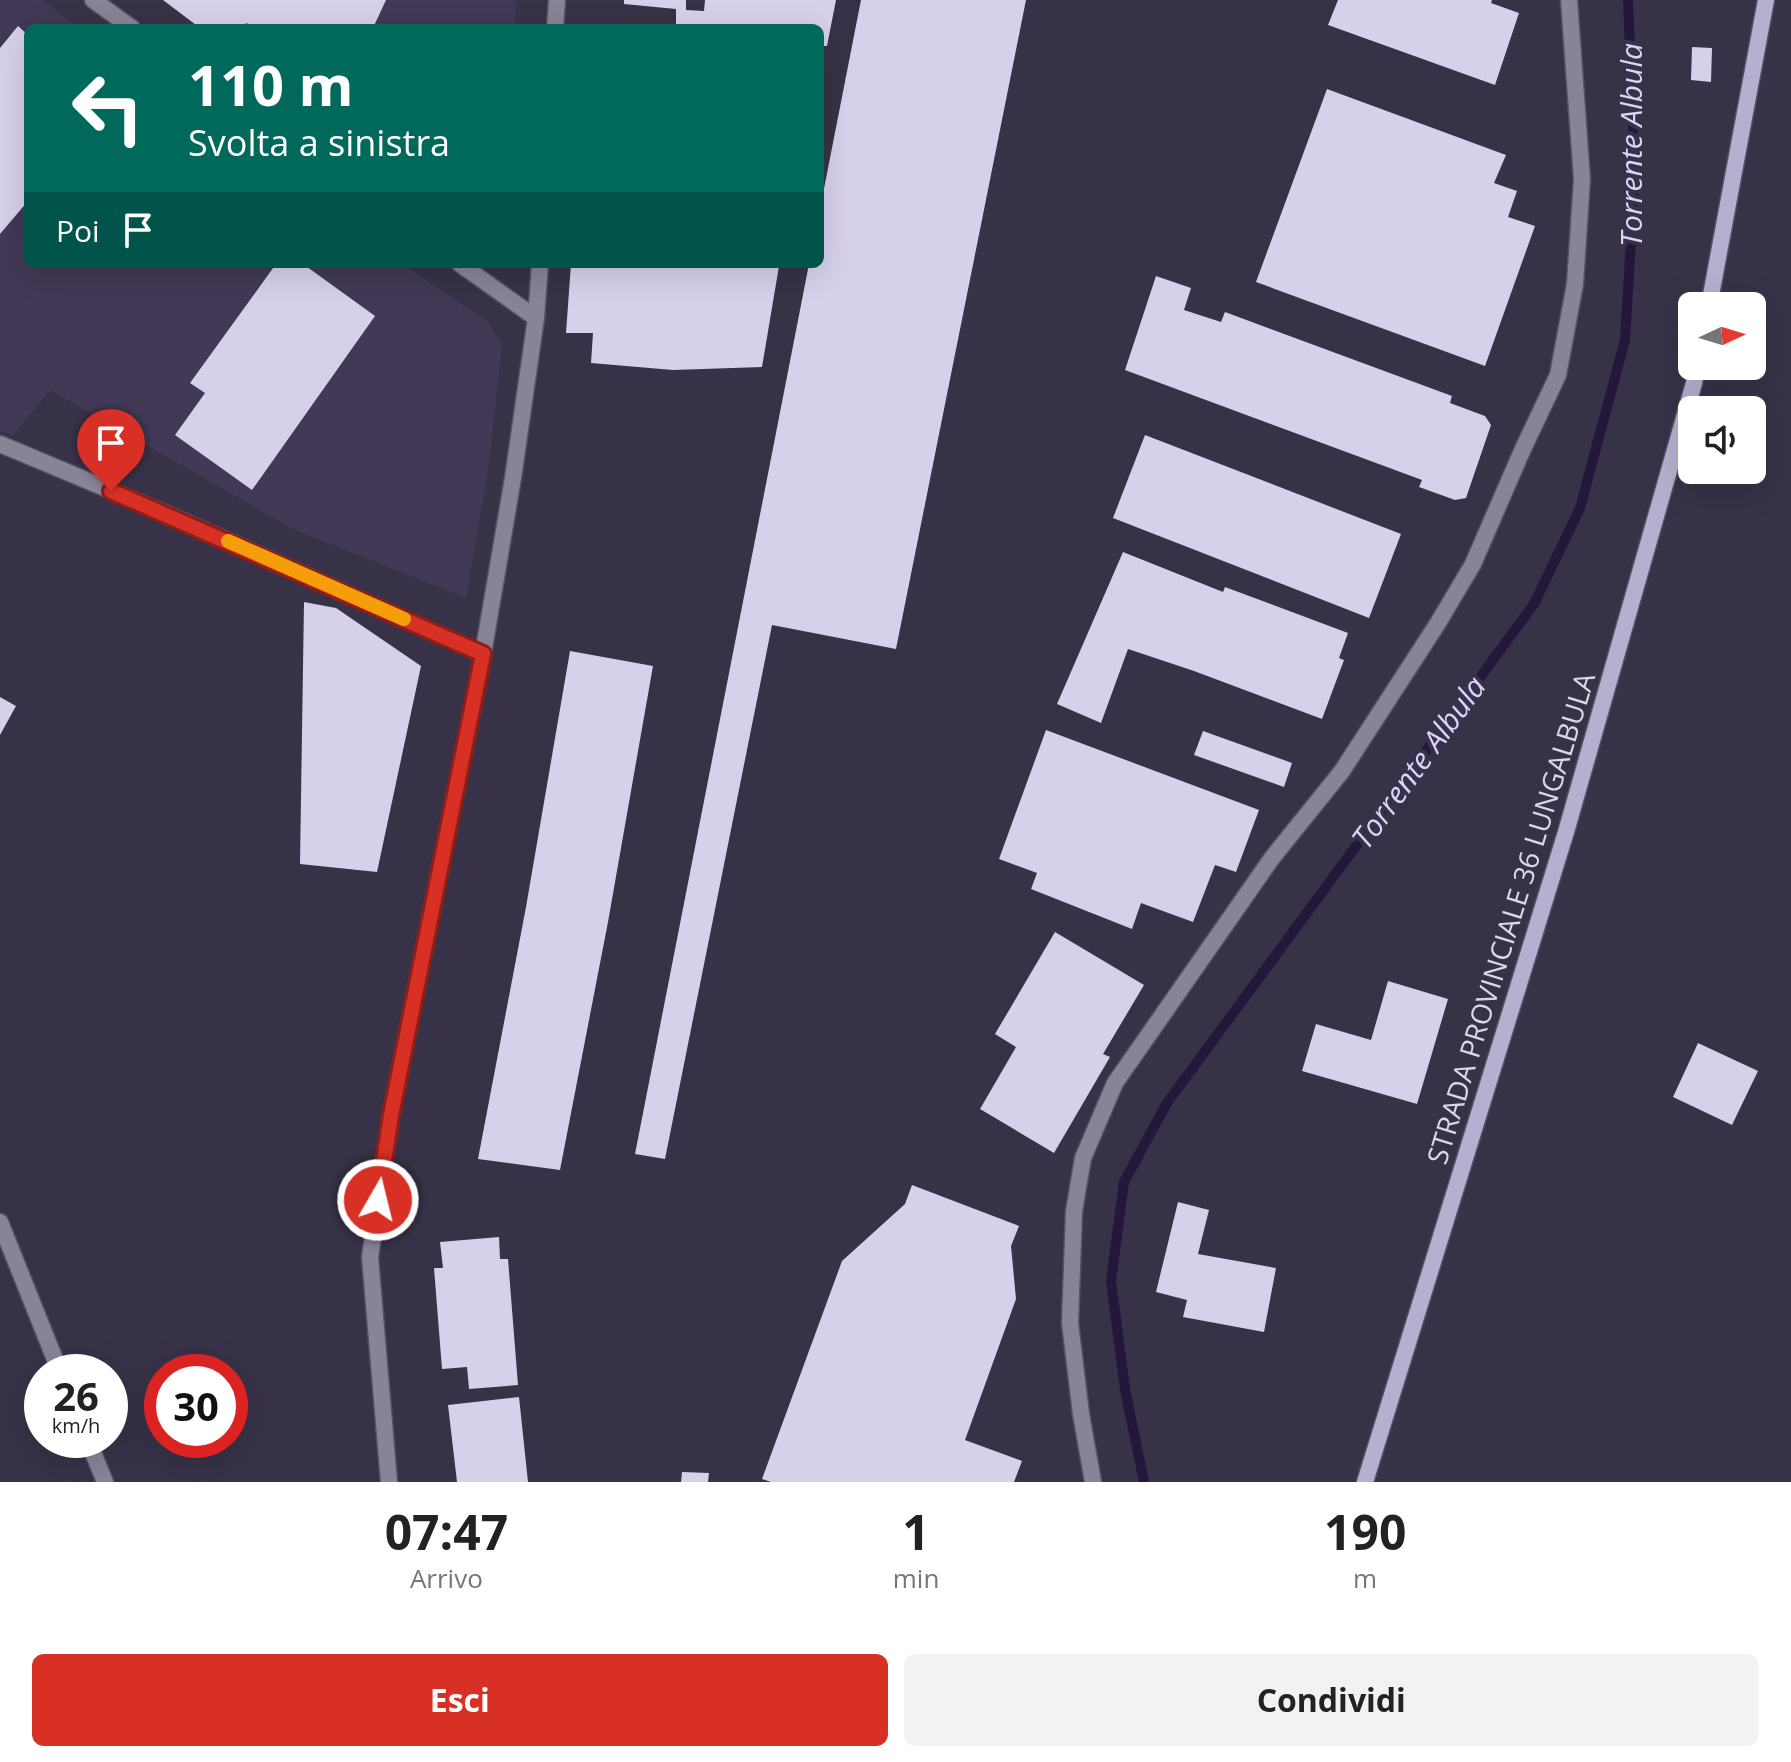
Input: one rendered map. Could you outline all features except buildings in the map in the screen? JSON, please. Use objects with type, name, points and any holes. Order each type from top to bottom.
[{"type":"main road","points":[[1712,292],[1766,0]]},
{"type":"main road","name":"STRADA PROVINCIALE 36 LUNGALBULA","points":[[1365,1482],[1566,832],[1694,380]]},
{"type":"street","points":[[93,0],[126,24]]},
{"type":"street","points":[[555,24],[557,0]]},
{"type":"street","points":[[1093,1482],[1070,1323],[1074,1211],[1083,1158],[1115,1083],[1272,858],[1342,771],[1438,623],[1473,564],[1558,375],[1575,284],[1582,179],[1569,0]]},
{"type":"street","points":[[466,268],[536,318]]},
{"type":"street","points":[[389,1482],[370,1257],[391,1115],[483,654],[513,478],[536,318],[540,268]]},
{"type":"street","points":[[0,444],[181,520],[483,654]]},
{"type":"street","points":[[0,1222],[53,1354]]},
{"type":"street","points":[[95,1458],[105,1482]]},
{"type":"shaded area","points":[[0,0],[43,0],[74,24],[24,24],[24,268],[408,268],[488,322],[502,345],[489,464],[466,598],[295,530],[50,390],[13,436],[0,430]]},
{"type":"shaded area","points":[[163,0],[516,0],[515,24],[195,24]]},
{"type":"waterway","name":"Torrente Albula","points":[[1144,1482],[1125,1389],[1111,1281],[1124,1182],[1167,1103],[1534,604],[1580,508],[1625,340],[1635,174],[1628,0]]},
{"type":"slow traffic","points":[[228,541],[404,619]]},
{"type":"route","points":[[111,491],[483,654],[391,1115],[378,1200]]}]
